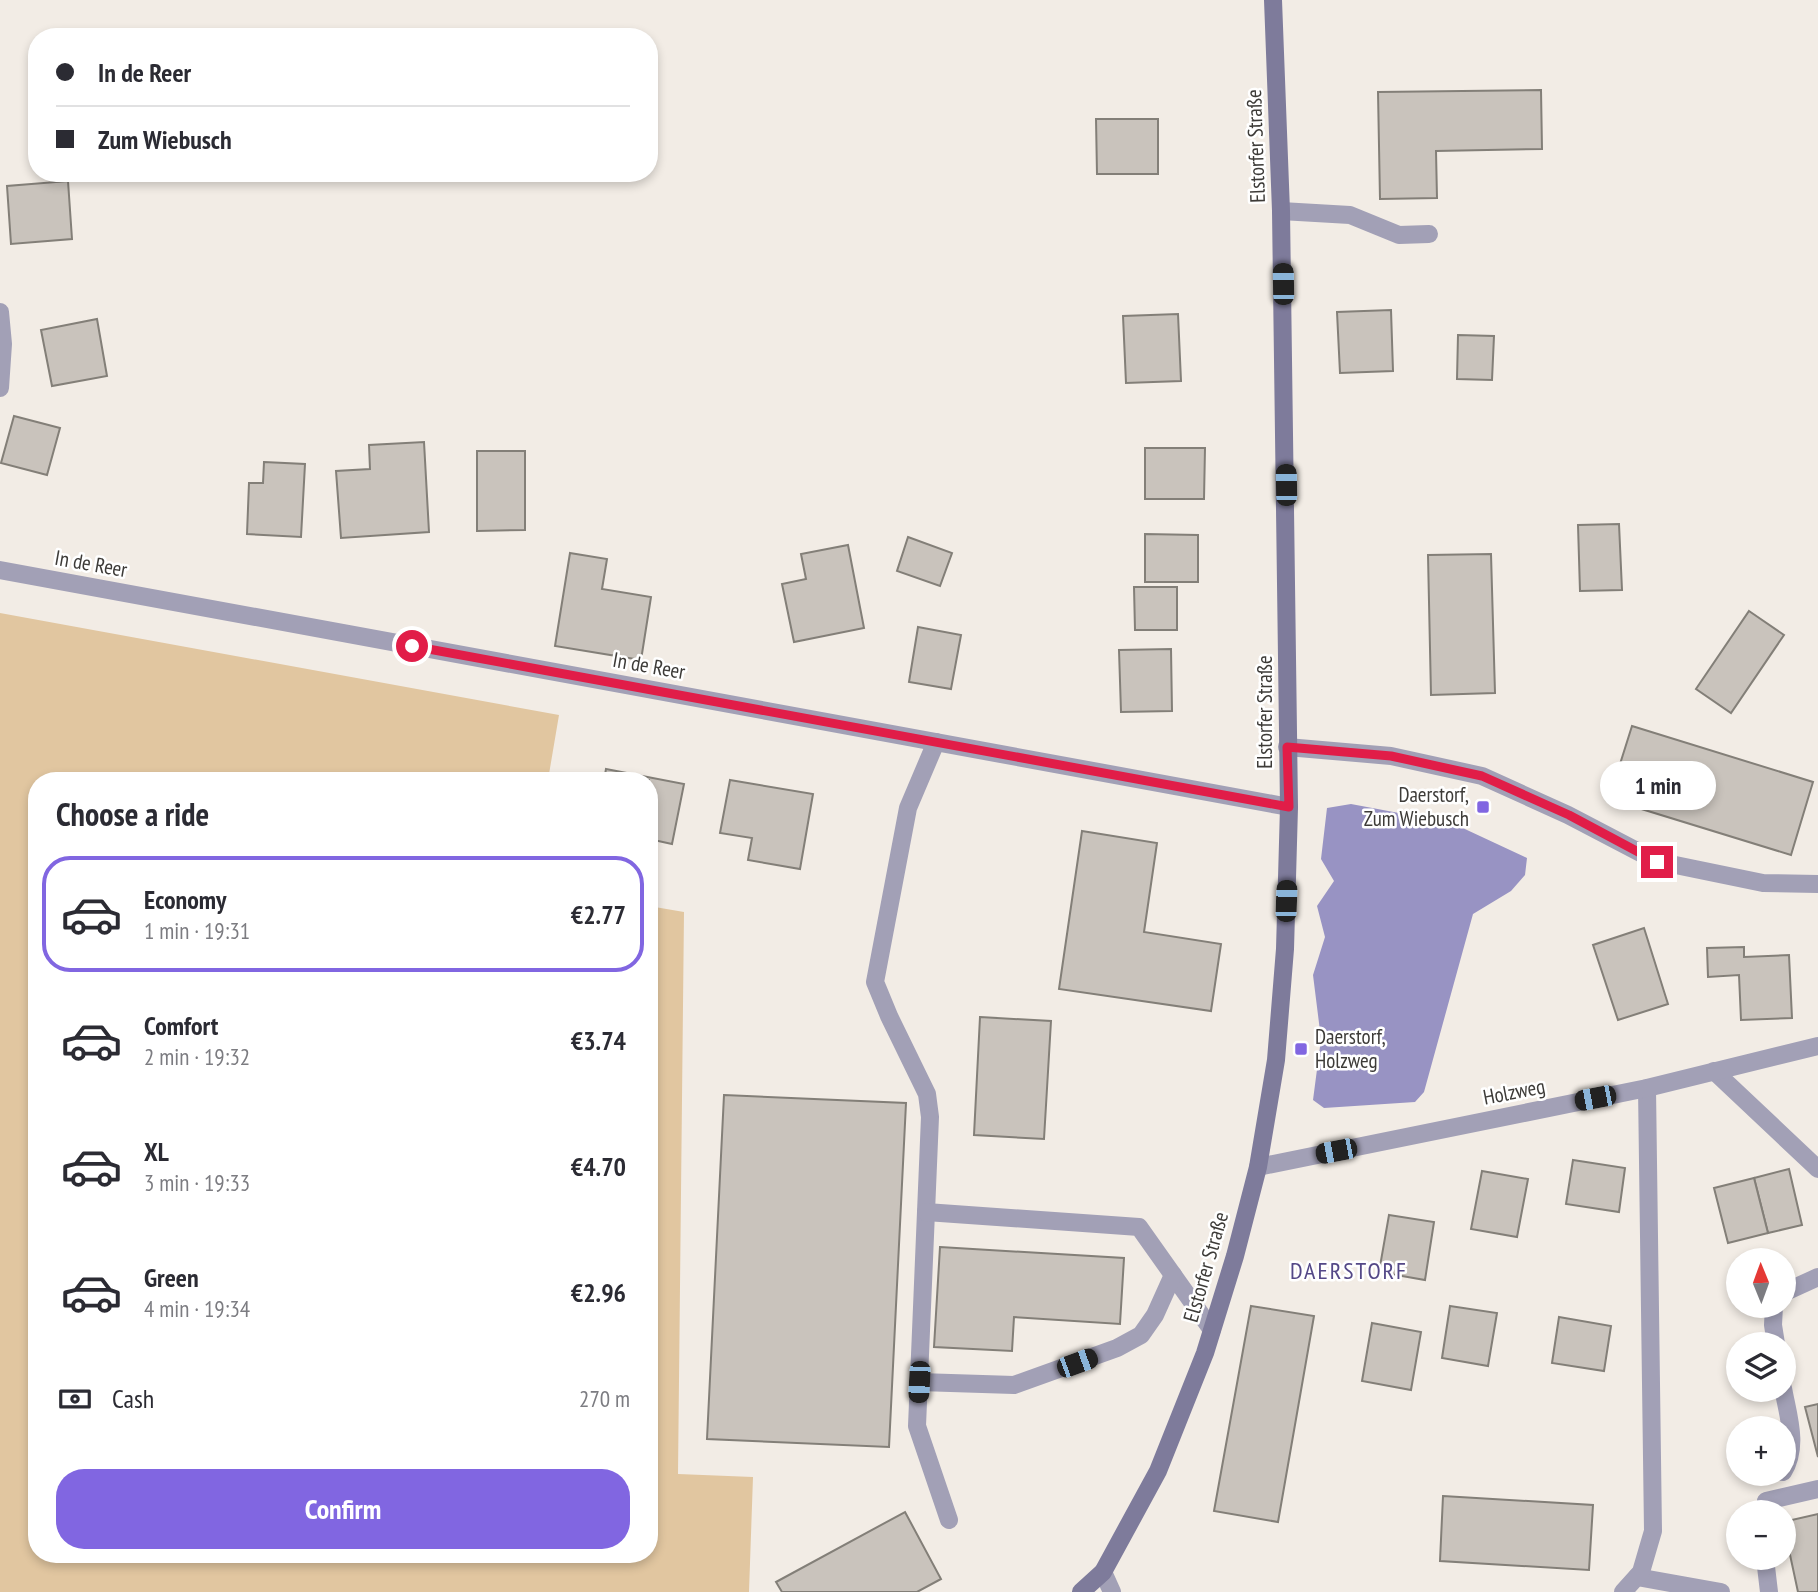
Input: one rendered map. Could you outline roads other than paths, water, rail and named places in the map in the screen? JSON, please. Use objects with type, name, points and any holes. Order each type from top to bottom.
[{"type":"main road","name":"Elstorfer Straße","points":[[1081,1592],[1103,1572],[1158,1471],[1212,1330],[1258,1167],[1278,1045],[1285,949],[1289,807],[1287,510],[1281,211],[1273,0]]},
{"type":"street","points":[[1281,211],[1350,215],[1399,235],[1429,234]]},
{"type":"street","points":[[0,312],[3,344],[0,388]]},
{"type":"street","name":"In de Reer","points":[[0,570],[1289,807]]},
{"type":"street","points":[[936,742],[908,808],[875,982],[927,1094],[930,1117],[917,1426],[949,1520]]},
{"type":"street","points":[[1287,747],[1391,756],[1482,776],[1569,815],[1657,862],[1763,883],[1818,884]]},
{"type":"street","name":"Holzweg","points":[[1258,1167],[1647,1088],[1818,1045]]},
{"type":"street","points":[[1714,1071],[1818,1169]]},
{"type":"street","points":[[1623,1592],[1641,1572],[1653,1531],[1647,1088]]},
{"type":"street","points":[[926,1212],[1139,1227],[1212,1330]]},
{"type":"street","points":[[919,1382],[1014,1385],[1117,1349],[1141,1335],[1155,1315],[1173,1275]]},
{"type":"street","points":[[1796,1287],[1818,1277]]},
{"type":"street","points":[[1784,1500],[1818,1489]]},
{"type":"street","points":[[1766,1570],[1769,1592]]},
{"type":"street","points":[[1103,1572],[1112,1592]]},
{"type":"street","points":[[1637,1577],[1721,1592]]},
{"type":"place","name":"Daerstorf, Zum Wiebusch","points":[[1483,807]]},
{"type":"place","name":"Daerstorf, Holzweg","points":[[1301,1049]]},
{"type":"district","name":"DAERSTORF","points":[[1349,1271]]}]
